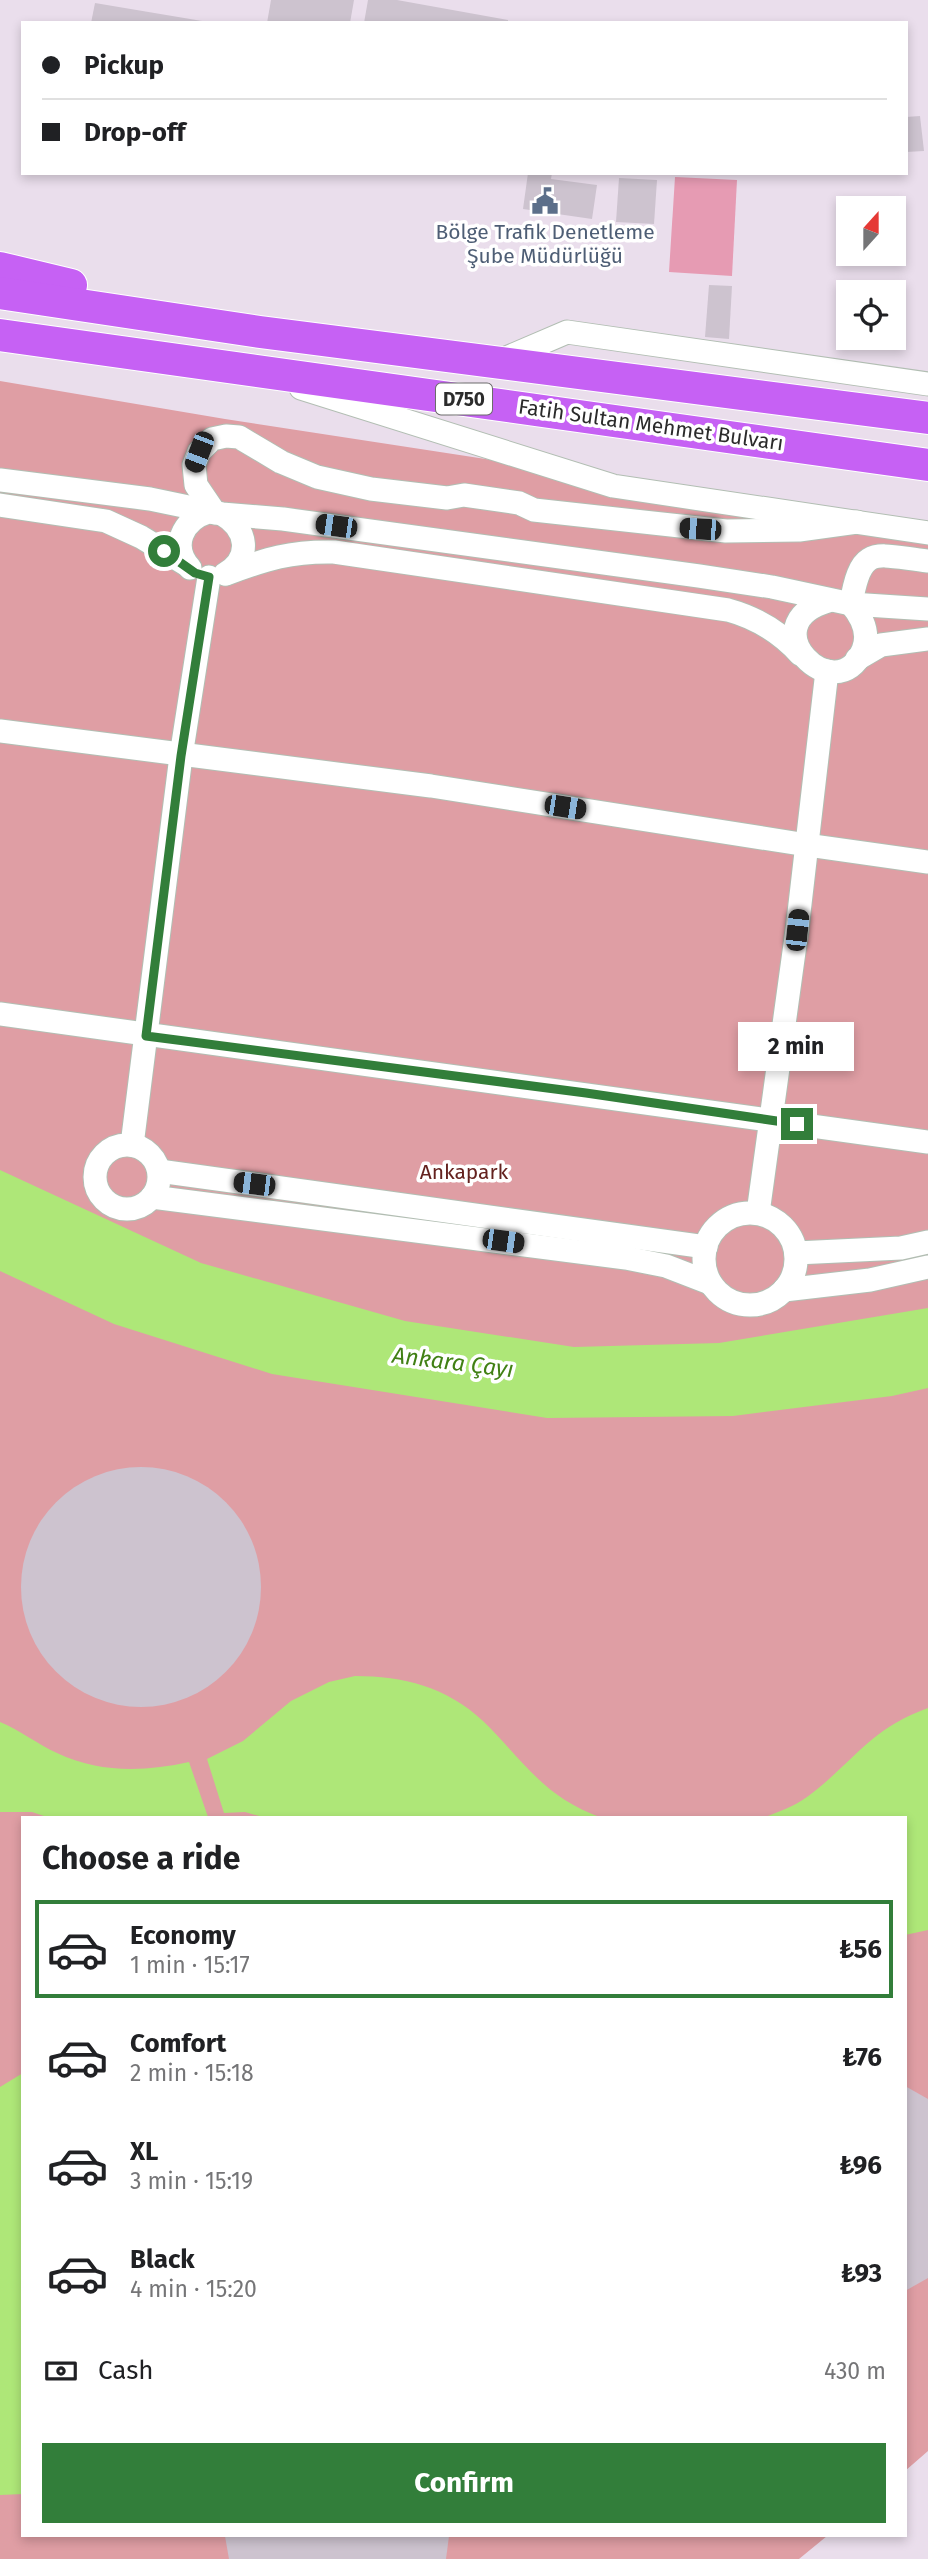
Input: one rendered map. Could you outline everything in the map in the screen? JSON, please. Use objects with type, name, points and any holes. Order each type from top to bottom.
[{"type":"highway","points":[[0,268],[260,332]]},
{"type":"highway","name":"Fatih Sultan Mehmet Bulvarı","points":[[0,293],[260,332],[928,418]]},
{"type":"highway","name":"Fatih Sultan Mehmet Bulvarı","points":[[0,335],[928,465]]},
{"type":"highway","points":[[0,346],[76,346]]},
{"type":"lane","points":[[497,362],[567,332],[928,384]]},
{"type":"lane","points":[[238,368],[613,486],[928,533]]},
{"type":"lane","points":[[132,1145],[181,756],[218,575],[241,559],[243,538],[239,527],[215,513],[195,485],[194,465],[199,452],[212,439],[239,437],[282,462],[317,477],[371,489],[447,498],[464,495],[519,503],[534,510],[726,531],[799,530],[857,522]]},
{"type":"lane","points":[[0,480],[150,499],[215,513],[283,519],[699,576],[772,587],[828,601],[928,609]]},
{"type":"lane","points":[[0,505],[106,521],[141,537],[187,565]]},
{"type":"lane","points":[[215,513],[192,519],[181,536],[181,556],[195,573],[218,575],[268,558],[302,551],[334,552],[729,610],[747,615],[767,626],[785,638],[807,662],[827,671],[848,666],[881,645],[928,639]]},
{"type":"lane","points":[[857,659],[865,639],[862,619],[851,604],[858,570],[866,561],[877,555],[928,561]]},
{"type":"lane","points":[[800,654],[796,643],[798,622],[813,606],[828,601]]},
{"type":"lane","points":[[758,1213],[807,845],[827,671]]},
{"type":"lane","points":[[0,731],[431,786],[928,862]]},
{"type":"lane","points":[[0,1014],[928,1142]]},
{"type":"lane","points":[[132,1145],[151,1154],[159,1171],[159,1184],[152,1197],[139,1207],[118,1208],[101,1195],[96,1186],[97,1164],[111,1148],[132,1145]]},
{"type":"lane","points":[[159,1171],[706,1247]]},
{"type":"lane","points":[[152,1197],[626,1258],[666,1266],[710,1283],[726,1298],[748,1306],[777,1298],[794,1274],[796,1253],[787,1230],[775,1220],[758,1213],[730,1217],[718,1226],[706,1247],[704,1268],[710,1283]]},
{"type":"lane","points":[[796,1253],[901,1248],[928,1242]]},
{"type":"lane","points":[[784,1290],[870,1280],[928,1267]]},
{"type":"green space","name":"Ankapark","points":[[0,381],[225,419],[928,527],[928,2451],[907,2469],[907,1816],[21,1816],[21,2537],[826,2537],[799,2559],[0,2559]]},
{"type":"shaded area","points":[[675,177],[737,180],[732,276],[669,272]]},
{"type":"water","name":"Ankara Çayı","points":[[0,1170],[201,1263],[405,1321],[574,1347],[719,1343],[928,1308],[928,1388],[892,1396],[733,1416],[547,1418],[272,1374],[114,1324],[0,1271]]},
{"type":"water","points":[[355,1676],[390,1678],[439,1692],[469,1709],[483,1721],[549,1788],[581,1809],[597,1816],[259,1816],[245,1812],[224,1813],[207,1759],[243,1741],[291,1701],[329,1682]]},
{"type":"water","points":[[928,1708],[928,1930],[907,1935],[907,1816],[768,1816],[807,1797],[876,1736],[908,1716]]},
{"type":"water","points":[[0,1722],[57,1753],[89,1764],[139,1769],[189,1762],[208,1816],[44,1816],[32,1812],[0,1812]]},
{"type":"water","points":[[21,2074],[21,2494],[0,2495],[0,2087]]},
{"type":"building","points":[[271,0],[354,0],[350,21],[267,21]]},
{"type":"building","points":[[368,0],[397,0],[508,20],[508,21],[364,21]]},
{"type":"building","points":[[95,3],[202,21],[91,21]]},
{"type":"building","points":[[920,116],[924,151],[908,152],[908,117]]},
{"type":"building","points":[[528,175],[552,175],[551,179],[597,185],[592,219],[523,209]]},
{"type":"building","points":[[619,178],[657,180],[654,224],[616,222]]},
{"type":"building","points":[[709,285],[732,286],[729,339],[705,337]]},
{"type":"building","points":[[129,1467],[153,1467],[198,1481],[226,1502],[241,1520],[252,1541],[259,1564],[259,1610],[252,1633],[241,1654],[226,1672],[198,1693],[176,1702],[153,1707],[129,1707],[84,1693],[65,1680],[48,1663],[35,1644],[26,1622],[21,1599],[21,1575],[35,1530],[48,1511],[65,1494],[84,1481],[106,1472]]},
{"type":"building","points":[[907,2087],[928,2099],[928,2278],[907,2290]]},
{"type":"building","points":[[225,2537],[449,2537],[446,2559],[229,2559]]},
{"type":"place","name":"Bölge Trafik Denetleme Şube Müdürlüğü","points":[[545,201]]},
{"type":"route","points":[[164,551],[195,573],[209,577],[181,756],[146,1036],[586,1093],[797,1124]]}]
